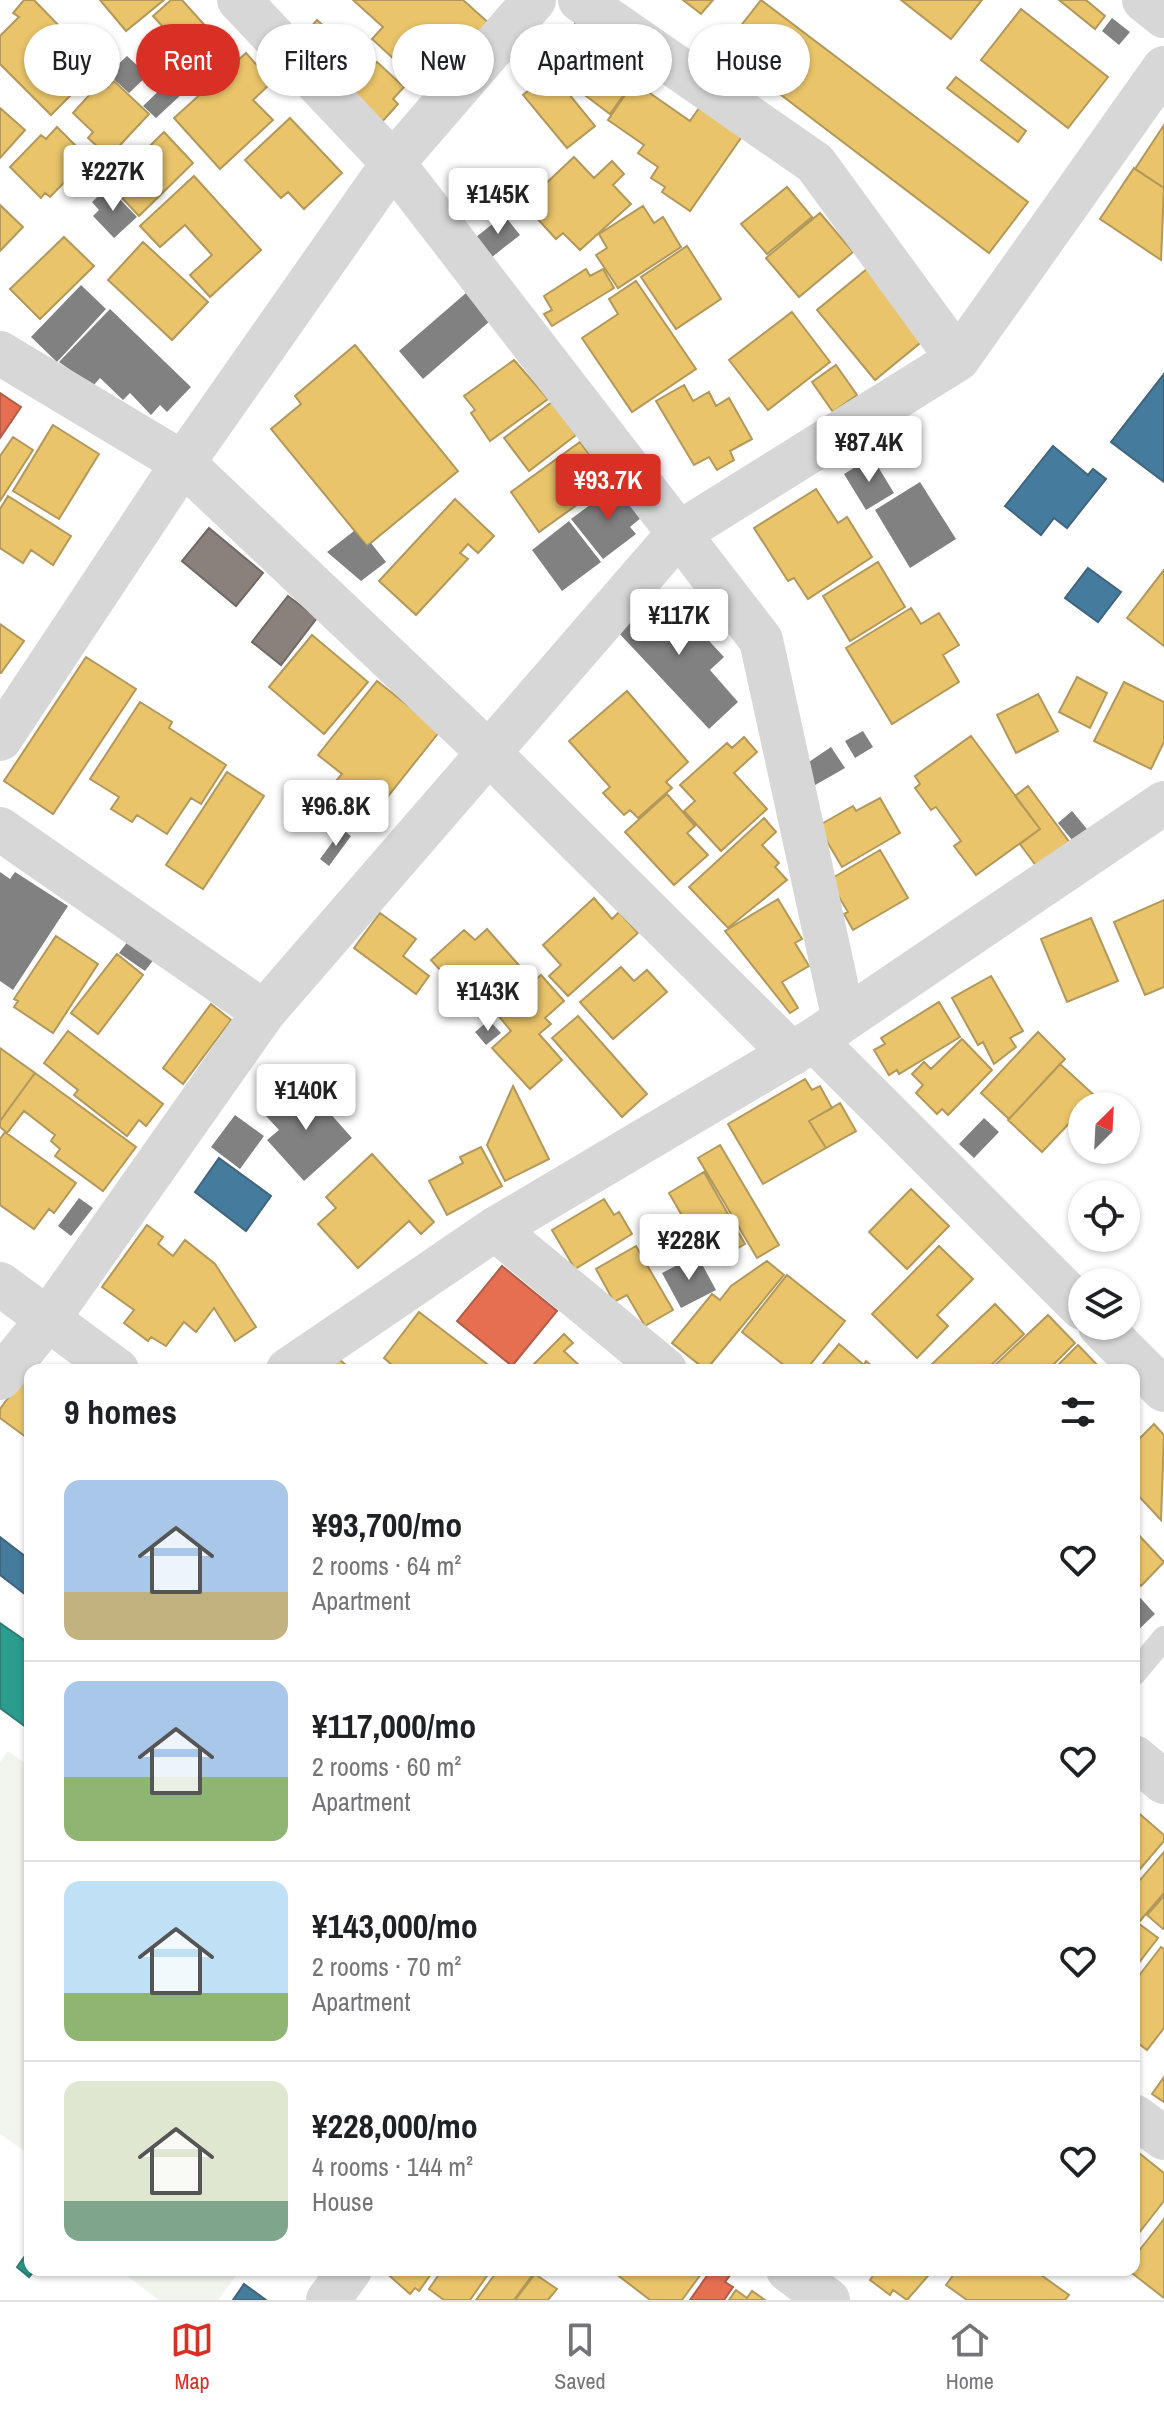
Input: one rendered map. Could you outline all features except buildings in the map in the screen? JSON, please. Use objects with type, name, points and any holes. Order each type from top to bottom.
[{"type":"street","points":[[239,0],[393,163],[761,640],[817,1038]]},
{"type":"street","points":[[0,739],[183,463],[393,163],[534,0]]},
{"type":"street","points":[[580,0],[815,163],[958,359]]},
{"type":"street","points":[[1144,0],[1164,16]]},
{"type":"street","points":[[0,1378],[48,1319],[264,1012],[679,533],[958,359],[1164,68]]},
{"type":"street","points":[[0,353],[183,463],[488,752],[817,1038],[1068,1294]]},
{"type":"street","points":[[297,1364],[495,1229],[817,1038],[1164,803]]},
{"type":"street","points":[[0,829],[264,1012]]},
{"type":"street","points":[[495,1229],[658,1364]]},
{"type":"street","points":[[0,1284],[109,1364]]},
{"type":"street","points":[[1114,1340],[1138,1364]]},
{"type":"street","points":[[1140,1366],[1164,1390]]},
{"type":"street","points":[[1140,1762],[1164,1782]]},
{"type":"street","points":[[1140,2120],[1164,2138]]},
{"type":"street","points":[[796,2276],[828,2300]]},
{"type":"lane","points":[[1140,1667],[1164,1638]]},
{"type":"shaded area","points":[[8,1751],[24,1763],[24,2151],[0,2134],[0,1762]]},
{"type":"shaded area","points":[[127,2276],[236,2276],[218,2300],[159,2300]]}]
